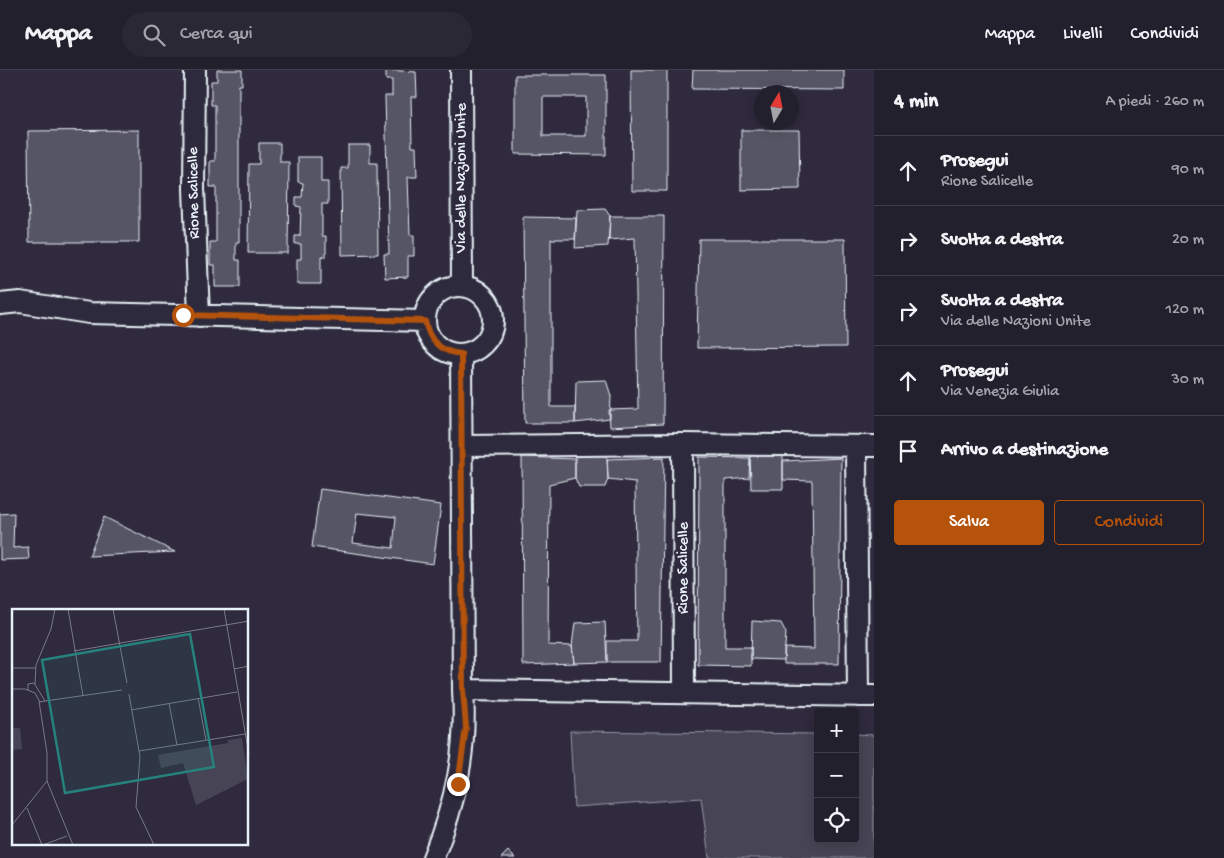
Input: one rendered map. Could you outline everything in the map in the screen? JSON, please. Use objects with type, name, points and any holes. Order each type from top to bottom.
[{"type":"street","name":"Rione Salicelle","points":[[195,70],[194,189],[199,316]]},
{"type":"street","name":"Via delle Nazioni Unite","points":[[461,70],[462,286]]},
{"type":"street","points":[[462,286],[473,289],[486,300],[493,315],[493,327],[489,338],[482,346],[472,352],[461,354],[440,348],[430,336],[425,321],[427,310],[432,300],[446,290],[462,286]]},
{"type":"street","points":[[0,290],[10,303],[89,313],[425,321]]},
{"type":"street","points":[[433,858],[458,784],[466,727],[463,690],[461,354]]},
{"type":"street","name":"Rione Salicelle","points":[[683,444],[684,692]]},
{"type":"street","points":[[462,446],[683,444],[865,446],[866,696],[463,690]]},
{"type":"shaded area","points":[[570,731],[814,734],[814,843],[859,843],[859,734],[874,735],[874,858],[709,858],[701,798],[574,807]]},
{"type":"building","points":[[217,70],[242,70],[242,85],[239,85],[239,242],[236,242],[236,260],[240,260],[240,287],[215,287],[215,265],[210,265],[210,242],[216,242],[216,187],[210,187],[210,161],[215,161],[215,105],[211,105],[211,81],[217,81]]},
{"type":"building","points":[[386,70],[416,72],[417,97],[411,97],[412,147],[416,147],[417,177],[408,177],[410,235],[414,235],[414,256],[408,256],[408,277],[385,278],[384,254],[389,254],[385,96],[392,96],[392,80],[386,80]]},
{"type":"building","points":[[631,70],[667,70],[667,191],[632,191]]},
{"type":"building","points":[[693,70],[844,70],[844,90],[799,90],[799,85],[754,85],[754,89],[692,89]]},
{"type":"building","points":[[515,75],[606,75],[606,155],[515,154]],"holes":[[[543,97],[586,97],[586,136],[543,136]]]},
{"type":"building","points":[[139,130],[139,242],[29,242],[28,131]]},
{"type":"building","points":[[741,130],[799,130],[800,189],[741,190]]},
{"type":"building","points":[[259,143],[280,143],[280,162],[289,162],[288,253],[248,253],[249,164],[259,164]]},
{"type":"building","points":[[348,145],[370,145],[370,163],[377,163],[378,254],[342,255],[341,168],[348,168]]},
{"type":"building","points":[[298,157],[321,157],[321,182],[328,182],[328,204],[322,204],[322,236],[326,236],[326,257],[321,256],[321,284],[297,284],[297,259],[301,259],[301,244],[295,244],[295,236],[300,236],[301,207],[296,206],[296,197],[302,197],[303,183],[298,182]]},
{"type":"building","points":[[605,209],[610,216],[608,246],[575,248],[577,210]]},
{"type":"building","points":[[610,216],[664,216],[663,424],[610,427],[609,410],[638,409],[635,238],[609,240]]},
{"type":"building","points":[[523,217],[576,218],[575,239],[551,239],[551,407],[575,407],[575,423],[525,423]]},
{"type":"building","points":[[699,239],[845,239],[846,347],[697,348]]},
{"type":"building","points":[[606,380],[611,396],[610,419],[575,423],[576,381]]},
{"type":"building","points":[[607,450],[608,479],[605,487],[579,487],[575,478],[575,451]]},
{"type":"building","points":[[750,450],[783,451],[783,489],[751,489]]},
{"type":"building","points":[[522,457],[575,459],[575,478],[549,484],[548,645],[572,646],[574,663],[523,665]]},
{"type":"building","points":[[664,457],[661,662],[607,662],[607,641],[637,641],[635,482],[608,479],[607,459]]},
{"type":"building","points":[[699,457],[750,458],[749,478],[725,480],[725,647],[751,647],[751,666],[698,665]]},
{"type":"building","points":[[841,458],[839,664],[784,664],[784,648],[814,649],[812,481],[783,480],[783,461]]},
{"type":"building","points":[[320,489],[441,505],[433,564],[312,547]],"holes":[[[357,513],[396,517],[393,548],[353,543]]]},
{"type":"building","points":[[14,513],[13,548],[28,547],[29,559],[0,560],[0,514]]},
{"type":"building","points":[[104,517],[175,552],[89,556]]},
{"type":"building","points":[[752,621],[781,623],[786,633],[784,660],[751,659]]},
{"type":"building","points":[[605,622],[607,662],[574,663],[572,646],[575,623]]},
{"type":"building","points":[[508,851],[515,858],[501,858]]},
{"type":"route","points":[[183,315],[425,321],[432,341],[450,353],[461,354],[463,690],[466,727],[458,784]]}]
